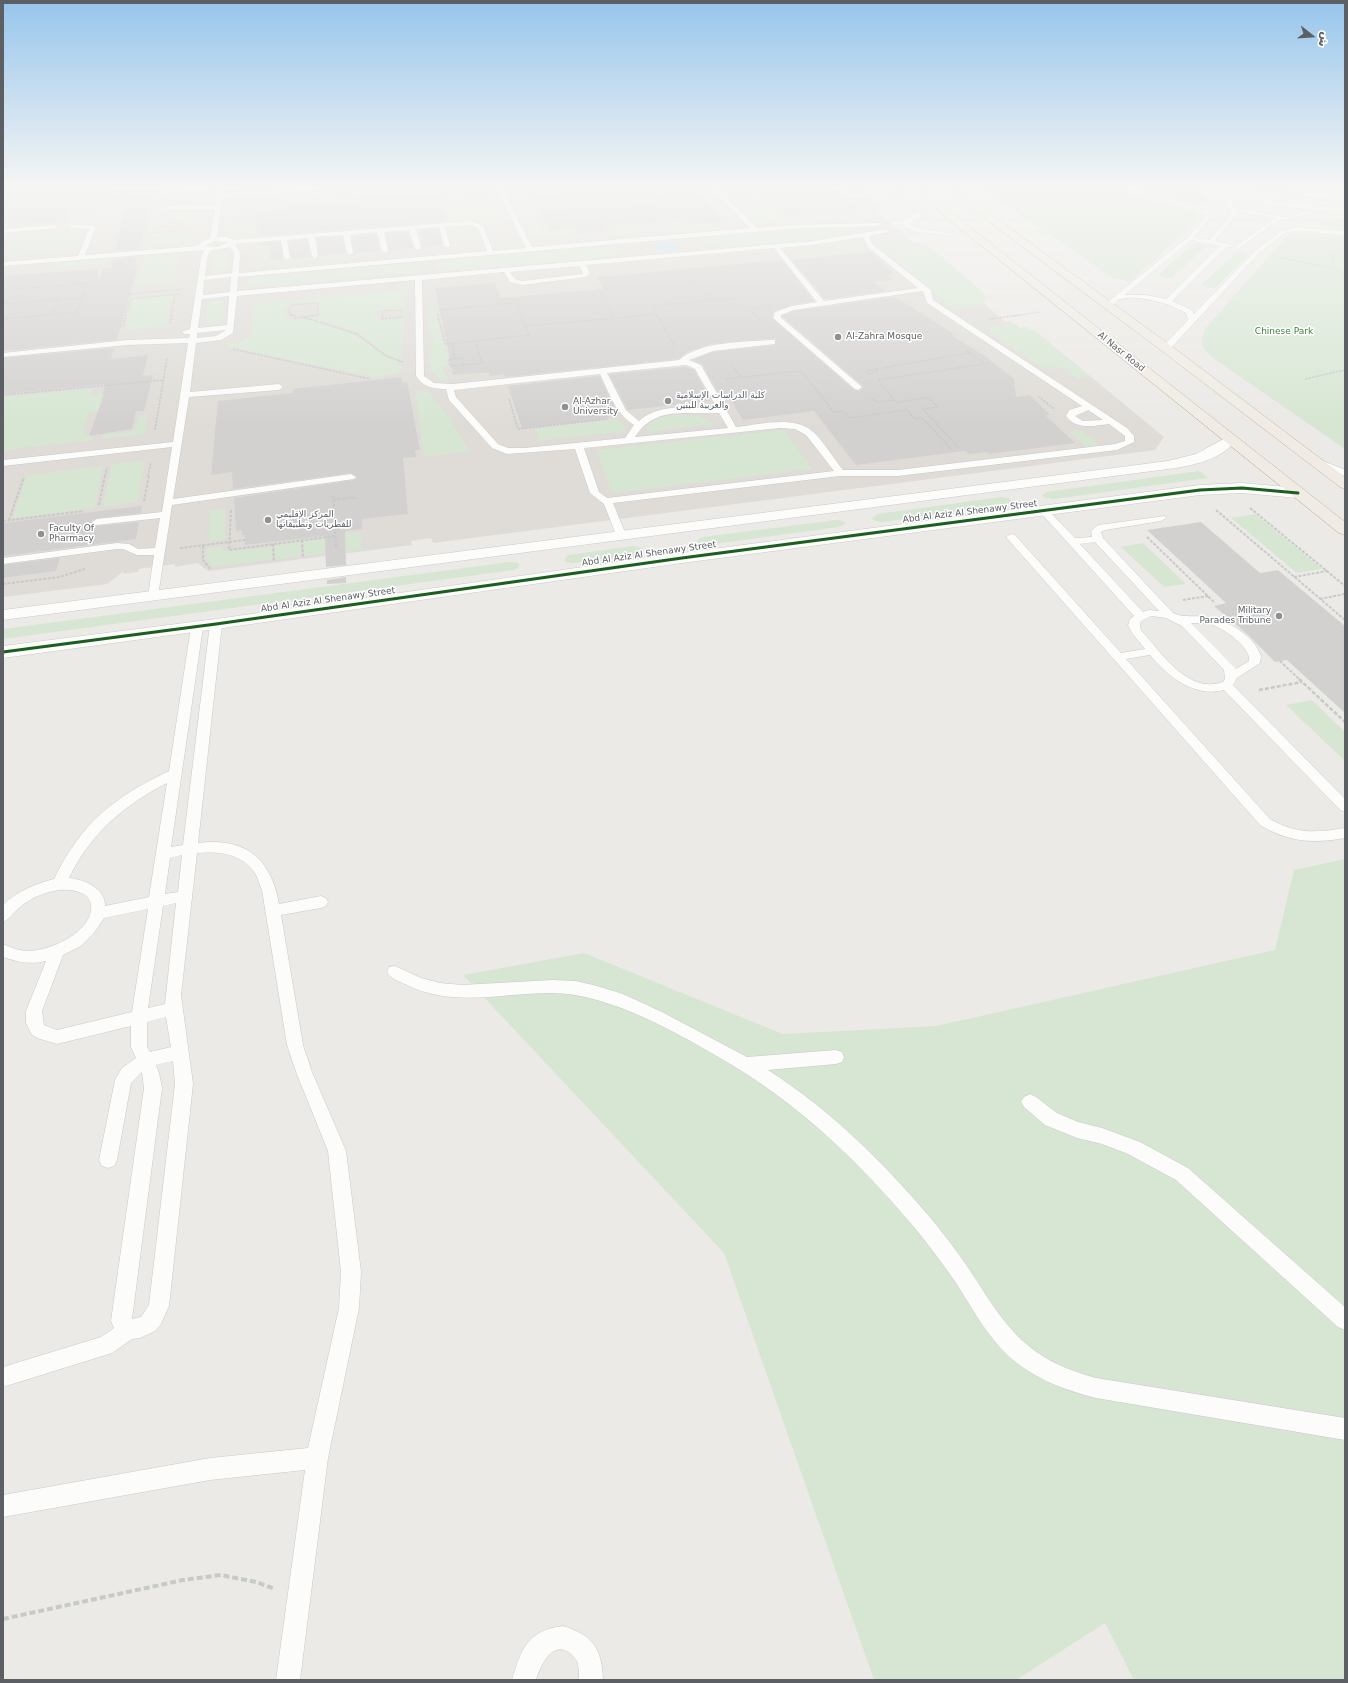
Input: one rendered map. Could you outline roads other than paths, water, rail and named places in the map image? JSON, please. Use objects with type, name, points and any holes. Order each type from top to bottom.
[{"type":"highway","points":[[1014,267],[1049,294]]},
{"type":"highway","points":[[1055,267],[1166,348],[1308,458],[1345,484]]},
{"type":"highway","name":"Al Nasr Road","points":[[1013,281],[1049,294],[1229,440],[1345,530]]},
{"type":"street","name":"Abd Al Aziz Al Shenawy Street","points":[[3,616],[1180,463],[1210,454],[1229,440]]},
{"type":"street","points":[[1018,485],[1043,510]]},
{"type":"street","name":"Abd Al Aziz Al Shenawy Street","points":[[3,652],[197,627],[682,558],[1043,510],[1225,488],[1298,493]]},
{"type":"street","points":[[847,507],[866,533]]},
{"type":"street","points":[[668,529],[682,558]]},
{"type":"street","points":[[535,546],[545,577]]},
{"type":"lane","points":[[7,271],[9,267]]},
{"type":"lane","points":[[153,596],[178,444],[203,267]]},
{"type":"lane","points":[[3,355],[154,341],[230,327],[236,267]]},
{"type":"lane","points":[[201,278],[235,275],[427,267],[506,270],[543,267]]},
{"type":"lane","points":[[427,267],[418,277],[419,362],[420,376],[423,381],[438,386],[451,386],[683,362],[696,365],[733,429]]},
{"type":"lane","points":[[506,270],[512,281],[522,283],[584,276],[587,273],[583,267]]},
{"type":"lane","points":[[792,267],[820,300]]},
{"type":"lane","points":[[604,500],[840,473],[898,473],[1117,447],[1127,444],[1130,439],[1128,433],[930,301],[929,294],[896,267]]},
{"type":"lane","points":[[1108,305],[1119,298],[1156,267]]},
{"type":"lane","points":[[1167,302],[1202,267]]},
{"type":"lane","points":[[1166,348],[1192,320],[1236,267]]},
{"type":"lane","points":[[199,297],[418,277]]},
{"type":"lane","points":[[858,387],[777,318],[778,314],[784,310],[820,300],[921,287]]},
{"type":"lane","points":[[1119,298],[1142,298],[1167,302],[1184,308],[1192,316],[1192,320]]},
{"type":"lane","points":[[3,349],[160,335],[193,335]]},
{"type":"lane","points":[[683,362],[689,356],[704,351],[772,342]]},
{"type":"lane","points":[[602,370],[619,406],[627,417],[638,424]]},
{"type":"lane","points":[[451,386],[450,390],[452,398],[495,446],[502,450],[519,452],[629,439],[789,425],[804,429],[840,473]]},
{"type":"lane","points":[[185,395],[278,388]]},
{"type":"lane","points":[[1089,407],[1072,412],[1070,416],[1075,421],[1085,424],[1110,421]]},
{"type":"lane","points":[[629,439],[638,424],[652,416],[665,412],[687,410],[722,410]]},
{"type":"lane","points":[[3,463],[178,444]]},
{"type":"lane","points":[[578,445],[595,493],[609,506],[621,535]]},
{"type":"lane","points":[[1308,458],[1345,473]]},
{"type":"lane","points":[[168,503],[351,477]]},
{"type":"lane","points":[[1043,510],[1141,616]]},
{"type":"lane","points":[[97,522],[166,514]]},
{"type":"lane","points":[[1161,518],[1102,527],[1096,531],[1098,539],[1174,617],[1186,624],[1225,662],[1229,680],[1235,695],[1345,807]]},
{"type":"lane","points":[[1011,537],[1265,822],[1289,834],[1302,838],[1314,838],[1345,833]]},
{"type":"lane","points":[[1072,542],[1098,539]]},
{"type":"lane","points":[[3,561],[125,546],[129,551],[136,553],[160,551]]},
{"type":"lane","points":[[1149,613],[1174,617],[1211,620],[1225,625],[1253,650],[1256,659],[1254,663],[1216,688],[1205,688],[1182,680],[1174,674],[1136,631],[1134,625],[1136,620],[1141,616],[1149,613]]},
{"type":"lane","points":[[6,1376],[105,1346],[117,1339],[128,1329],[141,1329],[153,1320],[159,1306],[184,1084],[173,1008],[173,995],[216,624]]},
{"type":"lane","points":[[128,1329],[121,1321],[152,1088],[151,1073],[139,1047],[139,1017],[197,627]]},
{"type":"lane","points":[[1118,657],[1154,651]]},
{"type":"lane","points":[[59,884],[69,861],[83,839],[102,819],[124,801],[149,786],[175,779],[198,780]]},
{"type":"lane","points":[[164,854],[191,848],[214,846],[234,850],[250,858],[261,871],[269,890],[296,1045],[304,1072],[337,1151],[351,1272],[349,1308],[317,1458],[300,1598],[288,1680]]},
{"type":"lane","points":[[3,916],[17,901],[30,893],[59,884],[73,884],[86,887],[94,894],[98,903],[98,914],[88,931],[79,939],[57,952],[41,957],[26,958],[13,956],[3,950]]},
{"type":"lane","points":[[98,914],[185,896]]},
{"type":"lane","points":[[272,911],[321,902]]},
{"type":"lane","points":[[57,952],[34,1011],[33,1021],[37,1030],[45,1035],[57,1037],[173,1008]]},
{"type":"lane","points":[[395,972],[409,981],[444,991],[463,993],[557,986],[597,992],[616,998],[711,1044],[746,1064],[787,1092],[828,1125],[867,1162],[906,1204],[949,1256],[1002,1334],[1022,1354],[1045,1370],[1070,1381],[1096,1388],[1345,1429]]},
{"type":"lane","points":[[108,1160],[123,1080],[135,1065],[144,1060],[180,1052]]},
{"type":"lane","points":[[746,1064],[836,1057]]},
{"type":"lane","points":[[1030,1102],[1051,1119],[1077,1130],[1102,1136],[1134,1148],[1182,1174],[1345,1320]]},
{"type":"lane","points":[[3,1506],[210,1469],[317,1458]]},
{"type":"lane","points":[[524,1680],[526,1667],[535,1650],[548,1639],[563,1637],[577,1642],[588,1655],[592,1673],[591,1680]]},
{"type":"place","name":"Al-Zahra Mosque","points":[[838,337]]},
{"type":"place","name":"كلية الدراسات الإسلامية والعربية للبنين","points":[[668,401]]},
{"type":"place","name":"Al-Azhar University","points":[[565,407]]},
{"type":"place","name":"المركز الإقليمي للفطريات وتطبيقاتها","points":[[268,520]]},
{"type":"place","name":"Faculty Of Pharmacy","points":[[41,534]]},
{"type":"place","name":"Military Parades Tribune","points":[[1279,616]]},
{"type":"park label","name":"Chinese Park","points":[[1284,332]]}]
